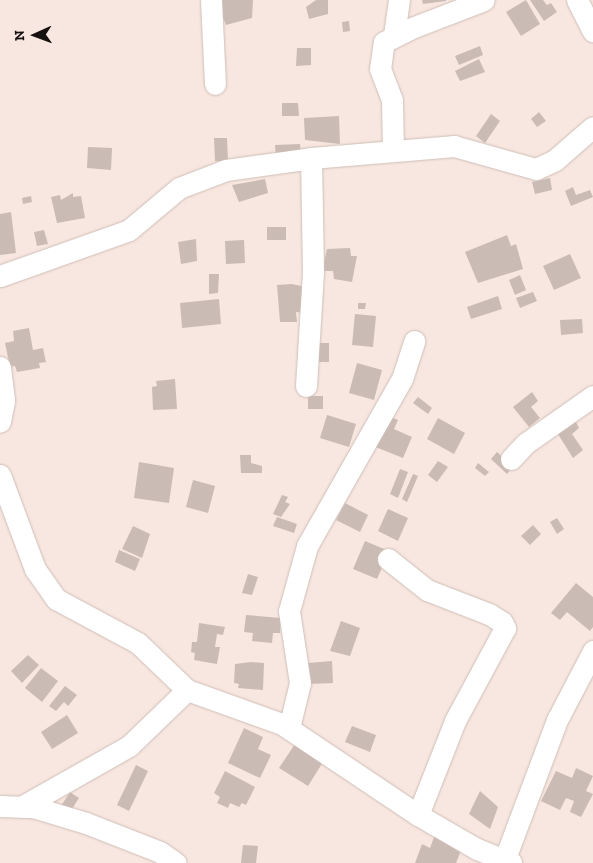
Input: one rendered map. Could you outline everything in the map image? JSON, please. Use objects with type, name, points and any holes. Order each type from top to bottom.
[{"type":"street","points":[[211,0],[215,84]]},
{"type":"street","points":[[394,35],[398,0]]},
{"type":"street","points":[[393,149],[392,100],[379,65],[384,42],[394,35],[484,0]]},
{"type":"street","points":[[577,0],[593,30]]},
{"type":"street","points":[[0,276],[129,230],[153,213],[174,191],[197,178],[226,170],[393,149],[454,146],[536,169],[555,160],[593,127]]},
{"type":"street","points":[[306,386],[313,272],[311,158]]},
{"type":"street","points":[[289,728],[300,683],[289,615],[307,546],[402,379],[414,341]]},
{"type":"street","points":[[0,367],[4,401],[0,422]]},
{"type":"street","points":[[511,459],[526,443],[593,396]]},
{"type":"street","points":[[0,475],[35,569],[50,593],[71,610],[138,644],[187,690],[268,717],[289,728],[418,815],[507,862],[557,720],[593,651]]},
{"type":"street","points":[[388,559],[427,590],[489,614],[502,622],[505,628],[455,721],[418,815]]},
{"type":"street","points":[[23,806],[129,746],[187,690]]},
{"type":"street","points":[[0,806],[23,806],[86,823],[160,852],[176,863]]},
{"type":"building","points":[[216,0],[253,0],[252,18],[226,25]]},
{"type":"building","points":[[316,0],[328,0],[328,14],[309,19],[306,7]]},
{"type":"building","points":[[422,0],[446,0],[446,1],[423,4]]},
{"type":"building","points":[[526,0],[540,24],[521,36],[506,12]]},
{"type":"building","points":[[530,0],[543,0],[547,5],[551,3],[557,12],[544,21]]},
{"type":"building","points":[[349,21],[350,31],[343,32],[342,22]]},
{"type":"building","points":[[480,46],[483,55],[459,65],[455,56]]},
{"type":"building","points":[[297,48],[311,48],[311,65],[296,66]]},
{"type":"building","points":[[479,59],[485,72],[460,81],[455,71]]},
{"type":"building","points":[[282,103],[298,103],[299,116],[282,116]]},
{"type":"building","points":[[539,112],[546,121],[537,127],[531,119]]},
{"type":"building","points":[[491,114],[500,121],[485,143],[476,136]]},
{"type":"building","points":[[339,116],[340,144],[305,140],[304,118]]},
{"type":"building","points":[[214,138],[227,138],[228,161],[215,161]]},
{"type":"building","points":[[300,144],[301,154],[276,158],[275,145]]},
{"type":"building","points":[[88,147],[112,148],[111,170],[87,168]]},
{"type":"building","points":[[550,178],[552,190],[535,194],[532,182]]},
{"type":"building","points":[[265,179],[268,193],[239,202],[232,185]]},
{"type":"building","points":[[573,187],[576,195],[590,190],[593,197],[571,206],[565,191]]},
{"type":"building","points":[[73,193],[73,197],[81,196],[85,218],[57,223],[51,197],[60,195],[61,200]]},
{"type":"building","points":[[31,196],[32,202],[23,204],[22,198]]},
{"type":"building","points":[[11,212],[16,253],[0,255],[0,214]]},
{"type":"building","points":[[267,227],[286,227],[286,240],[267,240]]},
{"type":"building","points":[[44,230],[48,244],[37,246],[34,232]]},
{"type":"building","points":[[507,235],[511,246],[516,244],[523,269],[478,283],[465,252]]},
{"type":"building","points":[[196,239],[197,261],[181,264],[178,242]]},
{"type":"building","points":[[244,240],[245,263],[226,264],[225,241]]},
{"type":"building","points":[[350,248],[351,256],[357,256],[352,282],[334,279],[333,271],[322,271],[327,249]]},
{"type":"building","points":[[570,254],[581,278],[554,290],[543,266]]},
{"type":"building","points":[[209,274],[219,274],[218,293],[209,294]]},
{"type":"building","points":[[520,275],[526,290],[515,295],[509,280]]},
{"type":"building","points":[[292,284],[301,286],[308,295],[307,313],[296,312],[297,322],[280,322],[277,285]]},
{"type":"building","points":[[533,292],[537,301],[520,308],[516,298]]},
{"type":"building","points":[[498,296],[502,309],[471,319],[467,307]]},
{"type":"building","points":[[219,299],[221,324],[182,328],[180,303]]},
{"type":"building","points":[[358,303],[366,303],[365,309],[358,309]]},
{"type":"building","points":[[355,314],[376,316],[373,347],[352,345]]},
{"type":"building","points":[[582,319],[583,333],[561,335],[560,320]]},
{"type":"building","points":[[29,328],[33,350],[43,348],[46,362],[39,363],[40,368],[17,372],[15,366],[10,367],[5,343],[14,341],[13,331]]},
{"type":"building","points":[[318,343],[329,343],[329,362],[319,362]]},
{"type":"building","points":[[357,363],[382,370],[374,400],[349,393]]},
{"type":"building","points":[[175,379],[177,409],[153,410],[152,387],[157,386],[156,381]]},
{"type":"building","points":[[532,392],[538,401],[531,407],[540,418],[529,427],[513,407]]},
{"type":"building","points":[[308,396],[323,396],[323,409],[308,409]]},
{"type":"building","points":[[418,397],[432,408],[428,414],[413,403]]},
{"type":"building","points":[[327,415],[356,424],[349,447],[320,438]]},
{"type":"building","points":[[386,415],[398,420],[394,429],[412,437],[403,458],[373,446]]},
{"type":"building","points":[[438,418],[465,433],[454,454],[427,439]]},
{"type":"building","points":[[574,418],[579,428],[572,434],[583,450],[573,458],[556,431]]},
{"type":"building","points":[[497,452],[513,467],[507,474],[491,459]]},
{"type":"building","points":[[240,455],[251,455],[251,463],[262,466],[262,473],[241,473]]},
{"type":"building","points":[[438,461],[448,467],[437,482],[428,475]]},
{"type":"building","points":[[139,462],[174,468],[169,503],[134,498]]},
{"type":"building","points":[[478,463],[489,472],[485,476],[475,468]]},
{"type":"building","points":[[400,469],[408,472],[398,498],[390,494]]},
{"type":"building","points":[[413,474],[418,476],[407,502],[402,499]]},
{"type":"building","points":[[193,480],[215,486],[208,513],[186,507]]},
{"type":"building","points":[[282,495],[288,497],[285,502],[290,504],[281,517],[273,514]]},
{"type":"building","points":[[345,503],[368,515],[360,532],[336,520]]},
{"type":"building","points":[[388,509],[408,518],[398,541],[378,531]]},
{"type":"building","points":[[277,517],[297,524],[294,533],[273,526]]},
{"type":"building","points":[[557,518],[564,529],[557,534],[550,522]]},
{"type":"building","points":[[533,525],[541,534],[530,545],[521,536]]},
{"type":"building","points":[[133,526],[150,534],[142,558],[122,549]]},
{"type":"building","points":[[365,541],[384,549],[382,553],[387,556],[377,579],[353,569]]},
{"type":"building","points":[[119,550],[140,559],[135,571],[115,562]]},
{"type":"building","points":[[248,574],[258,577],[252,595],[242,593]]},
{"type":"building","points":[[576,583],[593,597],[593,627],[590,631],[567,612],[560,620],[551,613]]},
{"type":"building","points":[[246,615],[281,618],[280,633],[273,633],[272,643],[252,641],[253,633],[244,632]]},
{"type":"building","points":[[341,621],[360,628],[350,656],[330,651]]},
{"type":"building","points":[[199,623],[225,627],[223,635],[217,634],[215,647],[220,647],[217,664],[194,660],[195,653],[191,652],[192,642],[197,642]]},
{"type":"building","points":[[28,655],[39,665],[22,683],[11,671]]},
{"type":"building","points":[[332,661],[333,683],[309,684],[308,663]]},
{"type":"building","points":[[264,663],[263,690],[238,688],[239,684],[234,683],[235,664]]},
{"type":"building","points":[[41,668],[58,681],[42,702],[25,688]]},
{"type":"building","points":[[65,686],[77,695],[68,706],[64,702],[56,711],[49,706]]},
{"type":"building","points":[[67,715],[78,733],[52,749],[41,732]]},
{"type":"building","points":[[352,726],[376,735],[370,752],[345,742]]},
{"type":"building","points":[[244,728],[263,737],[258,749],[271,755],[260,778],[228,763]]},
{"type":"building","points":[[295,744],[323,762],[308,786],[279,768]]},
{"type":"building","points":[[136,765],[148,771],[129,811],[117,805]]},
{"type":"building","points":[[576,768],[593,776],[586,791],[593,794],[581,817],[570,812],[574,801],[566,798],[560,810],[541,801],[556,771],[572,778]]},
{"type":"building","points":[[225,771],[255,787],[246,805],[242,803],[239,807],[230,803],[228,808],[217,803],[220,797],[214,793]]},
{"type":"building","points":[[480,791],[498,807],[490,829],[469,814]]},
{"type":"building","points":[[70,792],[79,798],[68,815],[59,809]]},
{"type":"building","points":[[436,832],[462,848],[456,863],[415,863],[422,844],[430,848]]},
{"type":"building","points":[[243,845],[258,846],[256,863],[241,863]]}]
